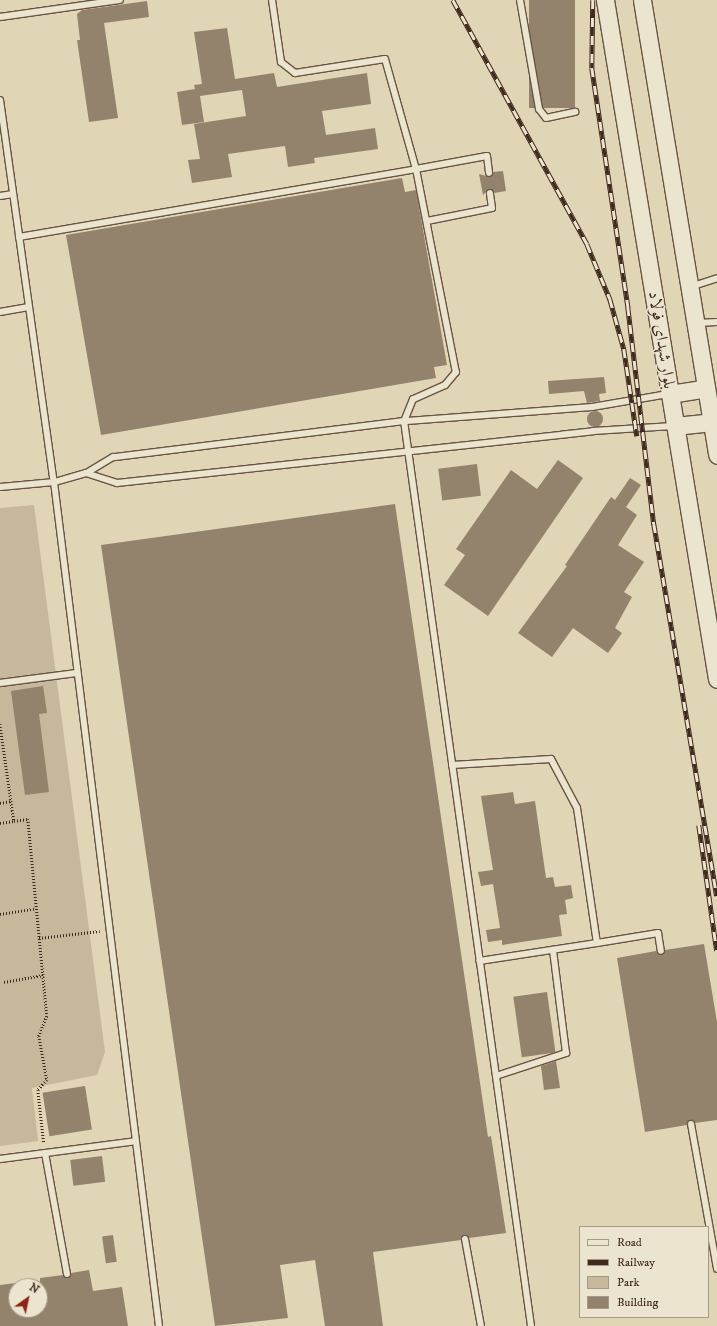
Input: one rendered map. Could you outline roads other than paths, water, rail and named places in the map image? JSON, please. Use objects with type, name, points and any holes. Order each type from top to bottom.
[{"type":"street","name":"بلوار شهدای فولاد","points":[[605,0],[717,679]]},
{"type":"street","points":[[642,0],[717,455]]},
{"type":"street","points":[[670,394],[706,388]]},
{"type":"street","points":[[675,426],[712,422]]},
{"type":"lane","points":[[0,17],[120,0]]},
{"type":"lane","points":[[272,0],[281,62],[295,72],[385,59],[416,169],[427,221],[456,372],[445,385],[413,399],[404,421],[531,1326]]},
{"type":"lane","points":[[520,0],[539,110],[546,118],[575,112]]},
{"type":"lane","points":[[0,104],[54,482],[159,1326]]},
{"type":"lane","points":[[19,237],[487,156],[489,173]]},
{"type":"lane","points":[[427,221],[492,208],[490,193]]},
{"type":"lane","points":[[0,196],[13,194]]},
{"type":"lane","points":[[689,287],[717,278]]},
{"type":"lane","points":[[0,312],[29,307]]},
{"type":"lane","points":[[695,323],[717,322]]},
{"type":"lane","points":[[0,487],[54,482],[86,473],[113,457],[404,421],[592,407],[670,394]]},
{"type":"lane","points":[[86,473],[117,483],[593,431],[675,426]]},
{"type":"lane","points":[[0,683],[77,673]]},
{"type":"lane","points":[[452,765],[551,759],[577,808],[597,942]]},
{"type":"lane","points":[[479,961],[658,933],[661,951]]},
{"type":"lane","points":[[496,1076],[566,1053],[553,950]]},
{"type":"lane","points":[[691,1124],[706,1226]]},
{"type":"lane","points":[[0,1159],[136,1141]]},
{"type":"lane","points":[[45,1153],[67,1274]]},
{"type":"lane","points":[[465,1239],[481,1326]]},
{"type":"lane","points":[[709,1243],[711,1256],[717,1269]]},
{"type":"railway","points":[[453,0],[587,244],[610,299],[624,349],[637,436]]},
{"type":"railway","points":[[593,0],[592,68],[628,307],[654,524],[717,896]]},
{"type":"railway","points":[[699,825],[717,951]]}]
